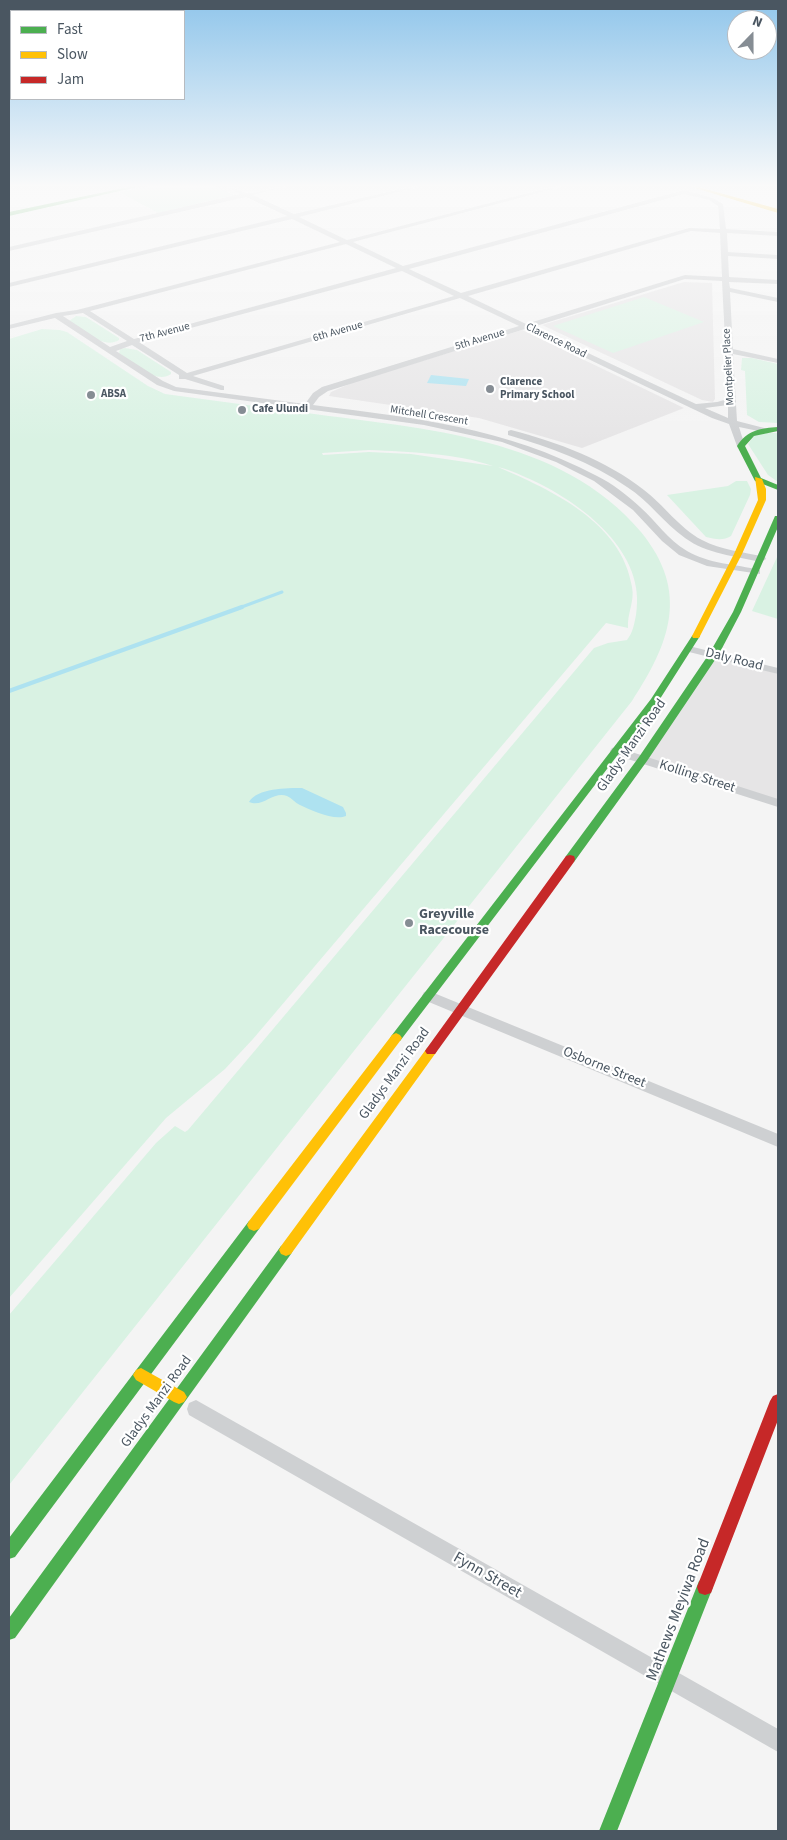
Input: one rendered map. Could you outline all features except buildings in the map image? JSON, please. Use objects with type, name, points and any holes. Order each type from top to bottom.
[{"type":"main road","points":[[773,429],[748,436],[741,446],[758,479],[778,488]]},
{"type":"main road","name":"Gladys Manzi Road","points":[[9,1551],[268,1206],[655,700],[689,649],[738,554],[762,500],[762,489],[758,479]]},
{"type":"main road","name":"Gladys Manzi Road","points":[[9,1632],[643,760],[714,654],[756,572],[778,518]]},
{"type":"main road","points":[[141,1374],[179,1396]]},
{"type":"main road","name":"Mathews Meyiwa Road","points":[[608,1831],[778,1401]]},
{"type":"street","points":[[9,285],[63,272]]},
{"type":"street","points":[[9,334],[57,321],[80,311],[230,272]]},
{"type":"street","name":"7th Avenue","points":[[110,350],[132,342],[390,272]]},
{"type":"street","name":"Clarence Road","points":[[407,272],[733,423],[773,429]]},
{"type":"street","name":"6th Avenue","points":[[160,383],[543,272]]},
{"type":"street","points":[[685,277],[699,272]]},
{"type":"street","name":"Montpelier Place","points":[[720,272],[725,279],[726,289],[733,423],[741,446]]},
{"type":"street","name":"5th Avenue","points":[[310,403],[325,389],[685,277],[778,282]]},
{"type":"street","points":[[726,289],[778,300]]},
{"type":"street","name":"Mitchell Crescent","points":[[80,311],[196,381],[216,387],[473,432],[513,443],[559,460],[597,479],[622,496],[665,539],[683,553],[707,564],[756,572]]},
{"type":"street","points":[[9,327],[57,321]]},
{"type":"street","points":[[25,330],[57,321]]},
{"type":"street","name":"Mitchell Crescent","points":[[57,321],[89,336],[160,383],[190,392],[459,419],[532,439],[574,454],[633,486],[695,540],[708,547],[761,559]]},
{"type":"street","points":[[728,350],[778,361]]},
{"type":"street","points":[[694,406],[710,406],[731,401]]},
{"type":"street","points":[[559,460],[574,454]]},
{"type":"street","points":[[642,515],[664,512]]},
{"type":"street","name":"Daly Road","points":[[689,649],[778,671]]},
{"type":"street","name":"Kolling Street","points":[[616,750],[778,803]]},
{"type":"street","name":"Osborne Street","points":[[429,996],[778,1141]]},
{"type":"street","name":"Fynn Street","points":[[196,1409],[668,1680],[778,1741]]},
{"type":"shaded area","points":[[684,282],[712,283],[715,399],[713,402],[702,400],[542,325]]},
{"type":"shaded area","name":"Clarence Primary School","points":[[522,330],[684,408],[582,448],[479,418],[329,396],[331,392],[354,382]]},
{"type":"shaded area","points":[[715,655],[778,674],[778,803],[643,759]]},
{"type":"green space","points":[[644,297],[704,322],[613,353],[553,326]]},
{"type":"green space","points":[[76,316],[86,317],[119,338],[119,340],[106,342],[93,337],[69,321]]},
{"type":"green space","points":[[42,329],[60,330],[67,332],[148,386],[165,394],[442,432],[487,442],[530,456],[571,475],[608,500],[641,532],[656,554],[666,576],[670,597],[669,617],[664,638],[656,659],[632,701],[9,1485],[9,1315],[156,1143],[175,1126],[185,1132],[188,1130],[594,648],[608,643],[627,640],[635,622],[637,592],[632,571],[622,552],[608,534],[591,518],[573,503],[553,491],[521,475],[498,467],[540,486],[581,511],[614,544],[626,564],[633,592],[628,628],[606,623],[253,1039],[225,1069],[166,1118],[9,1298],[9,339]],"holes":[[[369,450],[448,456],[493,466],[411,454],[369,452],[323,455],[322,453]]]},
{"type":"green space","points":[[120,349],[137,350],[171,372],[171,374],[165,377],[151,375],[119,353]]},
{"type":"green space","points":[[742,358],[752,358],[778,364],[778,423],[759,422],[747,415],[745,371],[741,370]]},
{"type":"green space","points":[[778,433],[778,482],[768,475],[748,444],[754,436]]},
{"type":"green space","points":[[736,481],[747,481],[751,489],[750,495],[731,536],[725,539],[706,537],[667,495],[728,486]]},
{"type":"green space","points":[[778,555],[778,619],[752,611]]},
{"type":"water","points":[[431,375],[469,379],[466,386],[427,383]]},
{"type":"water","points":[[302,788],[343,807],[346,816],[335,817],[310,810],[282,795],[259,803],[249,802],[253,797],[265,791]]},
{"type":"waterway","points":[[239,608],[282,592]]},
{"type":"waterway","points":[[9,691],[242,607]]},
{"type":"traffic: fast","points":[[778,429],[752,434],[741,446],[758,479],[778,488]]},
{"type":"traffic: fast","points":[[570,859],[643,759],[714,654],[737,612],[778,518]]},
{"type":"traffic: fast","points":[[396,1038],[655,700],[696,636]]},
{"type":"traffic: fast","points":[[9,1551],[254,1225]]},
{"type":"traffic: fast","points":[[9,1632],[286,1250]]},
{"type":"traffic: fast","points":[[608,1831],[705,1587]]},
{"type":"traffic: slow","points":[[696,636],[738,554],[762,500],[762,489],[758,479]]},
{"type":"traffic: slow","points":[[254,1225],[396,1038]]},
{"type":"traffic: slow","points":[[286,1250],[431,1051]]},
{"type":"traffic: slow","points":[[141,1375],[179,1397]]},
{"type":"traffic: jam","points":[[431,1051],[570,859]]},
{"type":"traffic: jam","points":[[705,1587],[778,1401]]},
{"type":"place","name":"Clarence Primary School","points":[[490,389]]},
{"type":"place","name":"ABSA","points":[[91,395]]},
{"type":"place","name":"Cafe Ulundi","points":[[242,410]]},
{"type":"place","name":"Greyville Racecourse","points":[[409,923]]}]
